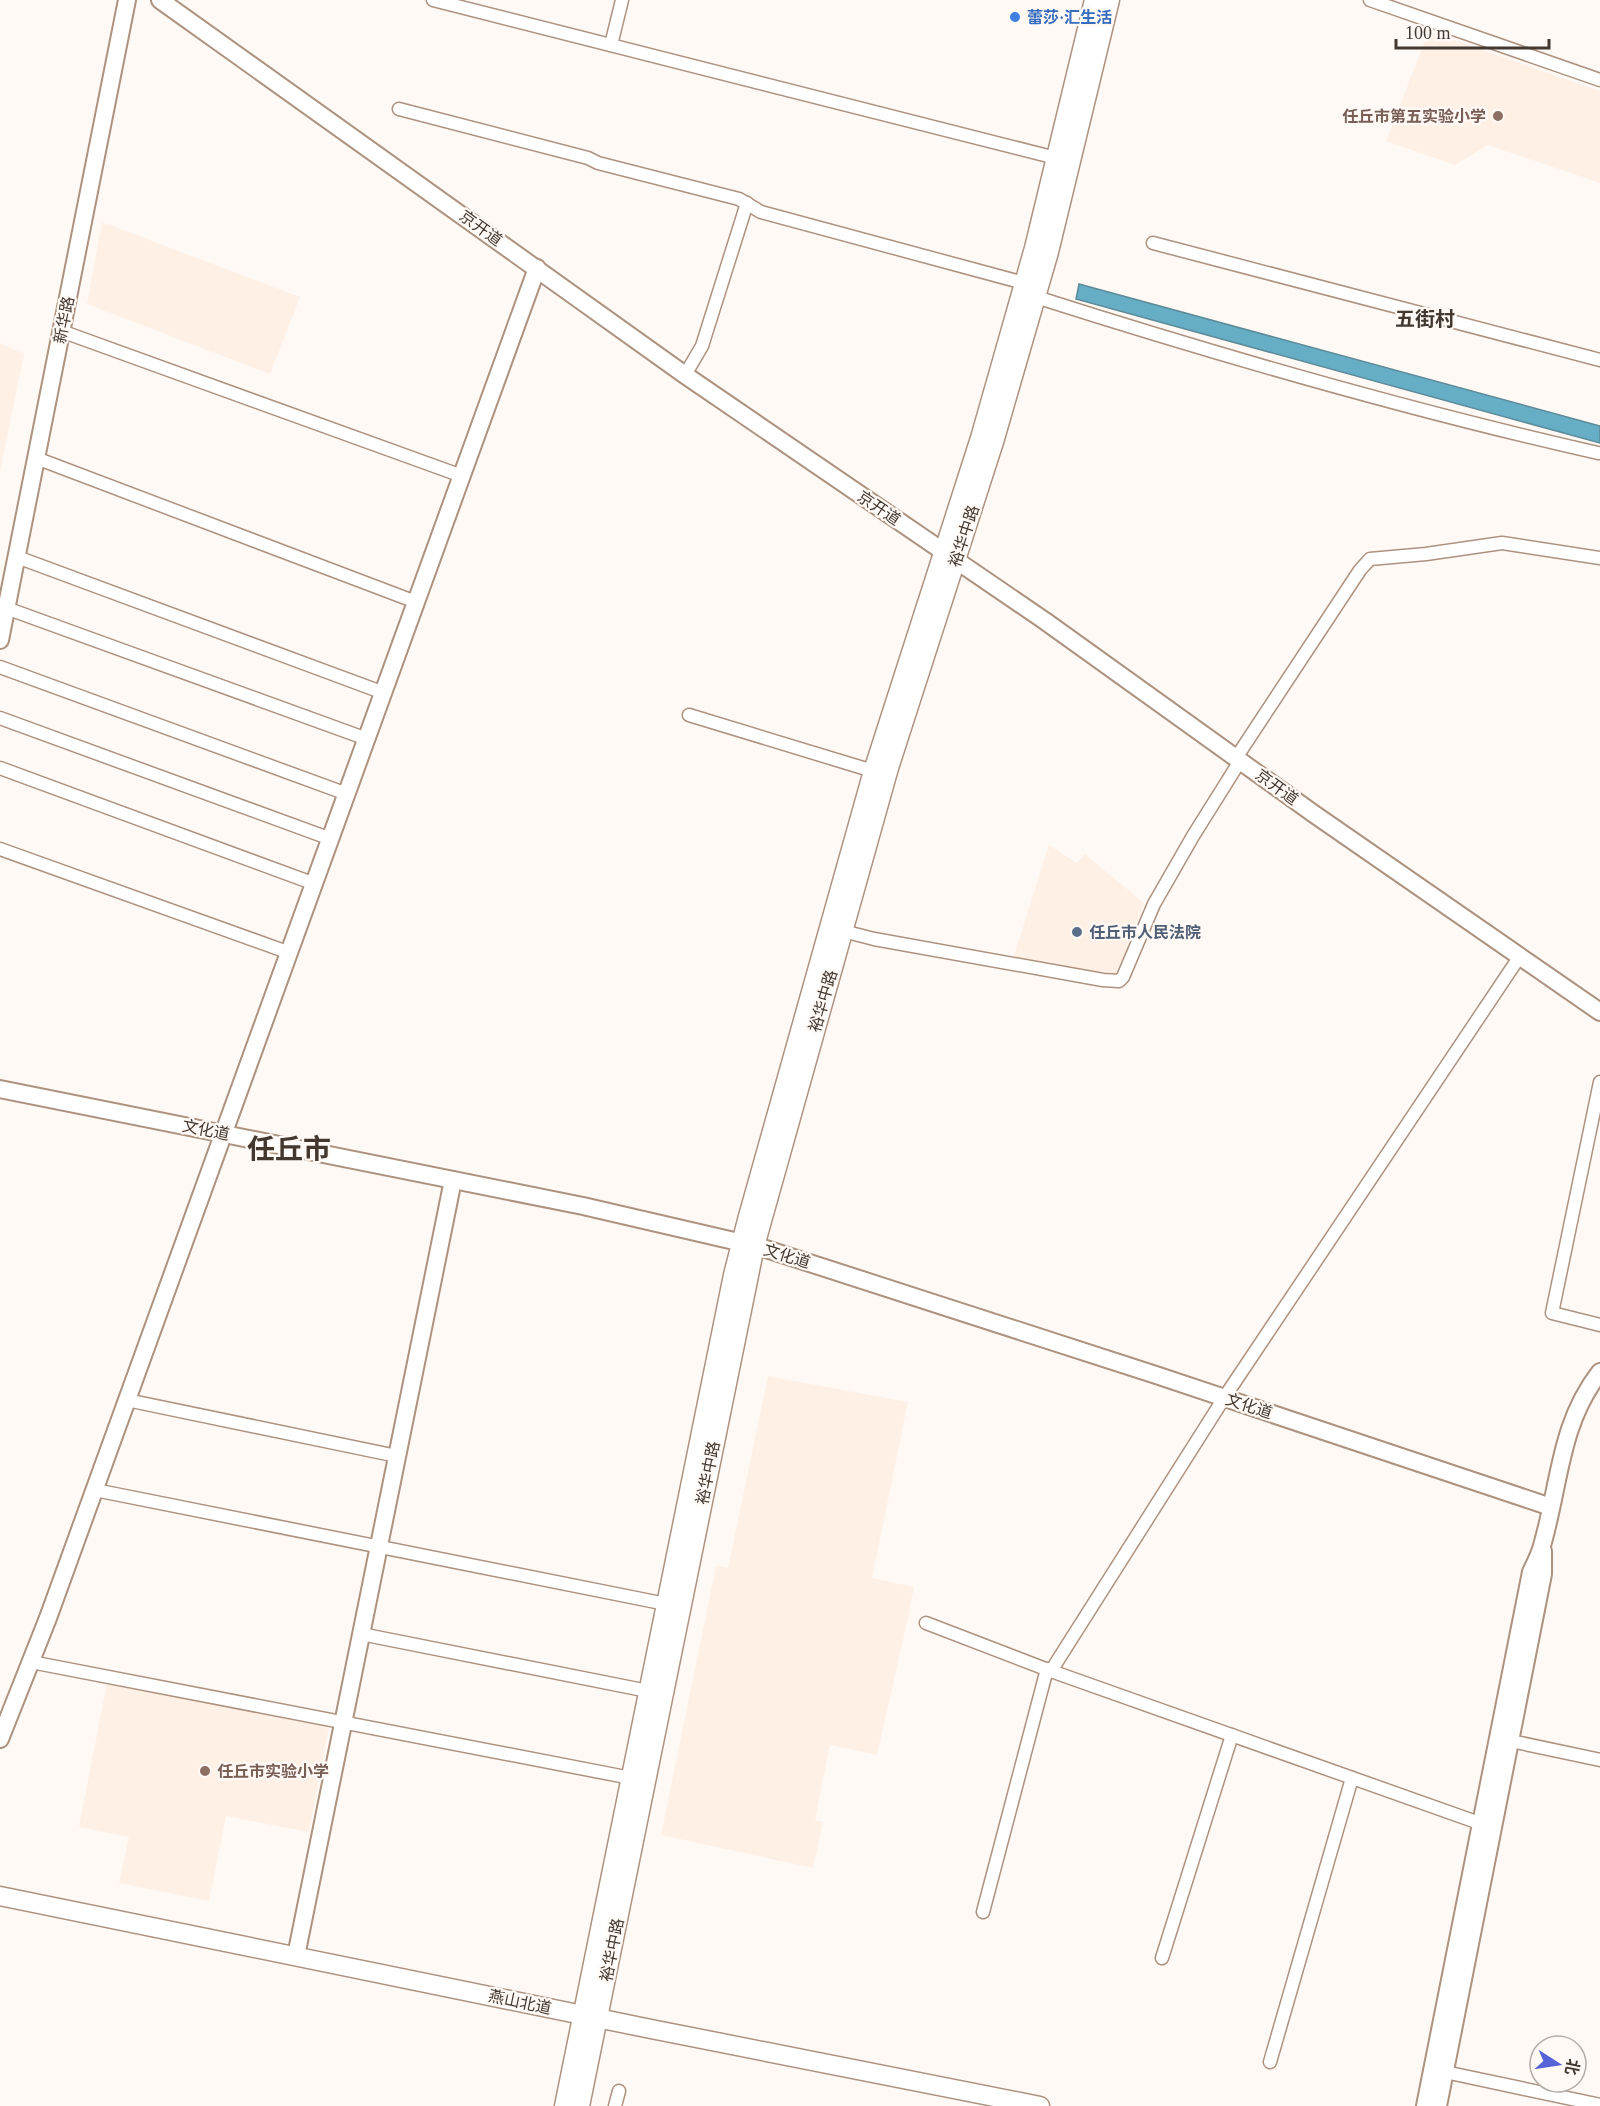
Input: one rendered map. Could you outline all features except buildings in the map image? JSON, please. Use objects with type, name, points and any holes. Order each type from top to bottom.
[{"type":"main road","name":"新华路","points":[[0,640],[127,0]]},
{"type":"main road","name":"京开道","points":[[160,0],[685,375],[1044,621],[1238,760],[1600,1012]]},
{"type":"main road","name":"裕华中路","points":[[589,2022],[748,1244],[890,768],[950,556],[980,438],[1030,290],[1056,158],[1094,0]]},
{"type":"main road","name":"裕华中路","points":[[1030,290],[1049,252],[1110,0]]},
{"type":"main road","points":[[0,1739],[128,1401],[537,268]]},
{"type":"main road","name":"裕华中路","points":[[589,2022],[630,1778],[666,1604],[796,1038],[873,771],[950,556]]},
{"type":"main road","name":"文化道","points":[[0,1089],[594,1209],[748,1244],[864,1279],[1551,1507]]},
{"type":"main road","points":[[296,1956],[453,1180]]},
{"type":"main road","points":[[1425,2106],[1532,1572],[1543,1544],[1569,1428],[1587,1390],[1600,1372]]},
{"type":"main road","points":[[1438,2106],[1544,1574],[1543,1544]]},
{"type":"main road","name":"燕山北道","points":[[0,1896],[296,1956],[980,2106]]},
{"type":"main road","name":"燕山北道","points":[[0,1908],[589,2022],[1040,2106]]},
{"type":"main road","points":[[564,2106],[589,2022]]},
{"type":"main road","points":[[580,2106],[589,2022]]},
{"type":"street","points":[[433,0],[1056,158]]},
{"type":"street","points":[[611,45],[622,0]]},
{"type":"street","points":[[1370,0],[1600,80]]},
{"type":"street","points":[[399,109],[739,199],[761,212],[1030,290],[1137,330],[1510,433],[1598,453]]},
{"type":"street","points":[[685,375],[702,346],[747,203]]},
{"type":"street","points":[[1153,243],[1600,360]]},
{"type":"street","points":[[62,331],[462,476]]},
{"type":"street","points":[[36,458],[416,602]]},
{"type":"street","points":[[843,931],[886,941],[1119,981],[1154,904],[1238,760],[1360,570],[1370,559],[1502,543],[1600,558]]},
{"type":"street","points":[[16,557],[384,693]]},
{"type":"street","points":[[6,608],[367,739]]},
{"type":"street","points":[[0,667],[347,794]]},
{"type":"street","points":[[689,715],[873,771]]},
{"type":"street","points":[[0,718],[331,839]]},
{"type":"street","points":[[0,768],[315,884]]},
{"type":"street","points":[[0,849],[290,953]]},
{"type":"street","points":[[983,1912],[1049,1670],[1224,1398],[1520,956]]},
{"type":"street","points":[[1600,1082],[1552,1314],[1600,1325]]},
{"type":"street","points":[[128,1401],[397,1456]]},
{"type":"street","points":[[95,1490],[666,1604]]},
{"type":"street","points":[[926,1623],[1049,1670],[1482,1824]]},
{"type":"street","points":[[361,1634],[648,1691]]},
{"type":"street","points":[[31,1662],[630,1778]]},
{"type":"street","points":[[1162,1958],[1232,1735]]},
{"type":"street","points":[[1511,1741],[1600,1760]]},
{"type":"street","points":[[1270,2062],[1352,1778]]},
{"type":"street","points":[[1445,2072],[1600,2105]]},
{"type":"street","points":[[615,2106],[619,2091]]},
{"type":"shaded area","name":"任丘市第五实验小学","points":[[1429,31],[1600,91],[1600,183],[1488,145],[1455,165],[1386,141]]},
{"type":"shaded area","points":[[102,222],[300,297],[270,374],[87,304]]},
{"type":"shaded area","points":[[0,343],[24,354],[0,472]]},
{"type":"shaded area","name":"任丘市人民法院","points":[[1049,845],[1077,863],[1085,854],[1144,903],[1116,978],[1012,962]]},
{"type":"shaded area","points":[[768,1376],[908,1402],[872,1578],[914,1587],[907,1622],[877,1755],[830,1745],[815,1820],[823,1822],[813,1868],[661,1835],[716,1566],[728,1568]]},
{"type":"shaded area","name":"任丘市实验小学","points":[[107,1683],[329,1727],[309,1832],[226,1816],[209,1901],[119,1883],[129,1837],[79,1827]]},
{"type":"water","points":[[1079,284],[1600,426],[1600,443],[1076,299]]},
{"type":"place","name":"蕾莎·汇生活","points":[[1015,17]]},
{"type":"place","name":"任丘市第五实验小学","points":[[1498,116]]},
{"type":"place","name":"任丘市人民法院","points":[[1077,932]]},
{"type":"place","name":"任丘市实验小学","points":[[205,1771]]},
{"type":"district","name":"五街村","points":[[1425,319]]},
{"type":"district","name":"任丘市","points":[[289,1149]]}]
